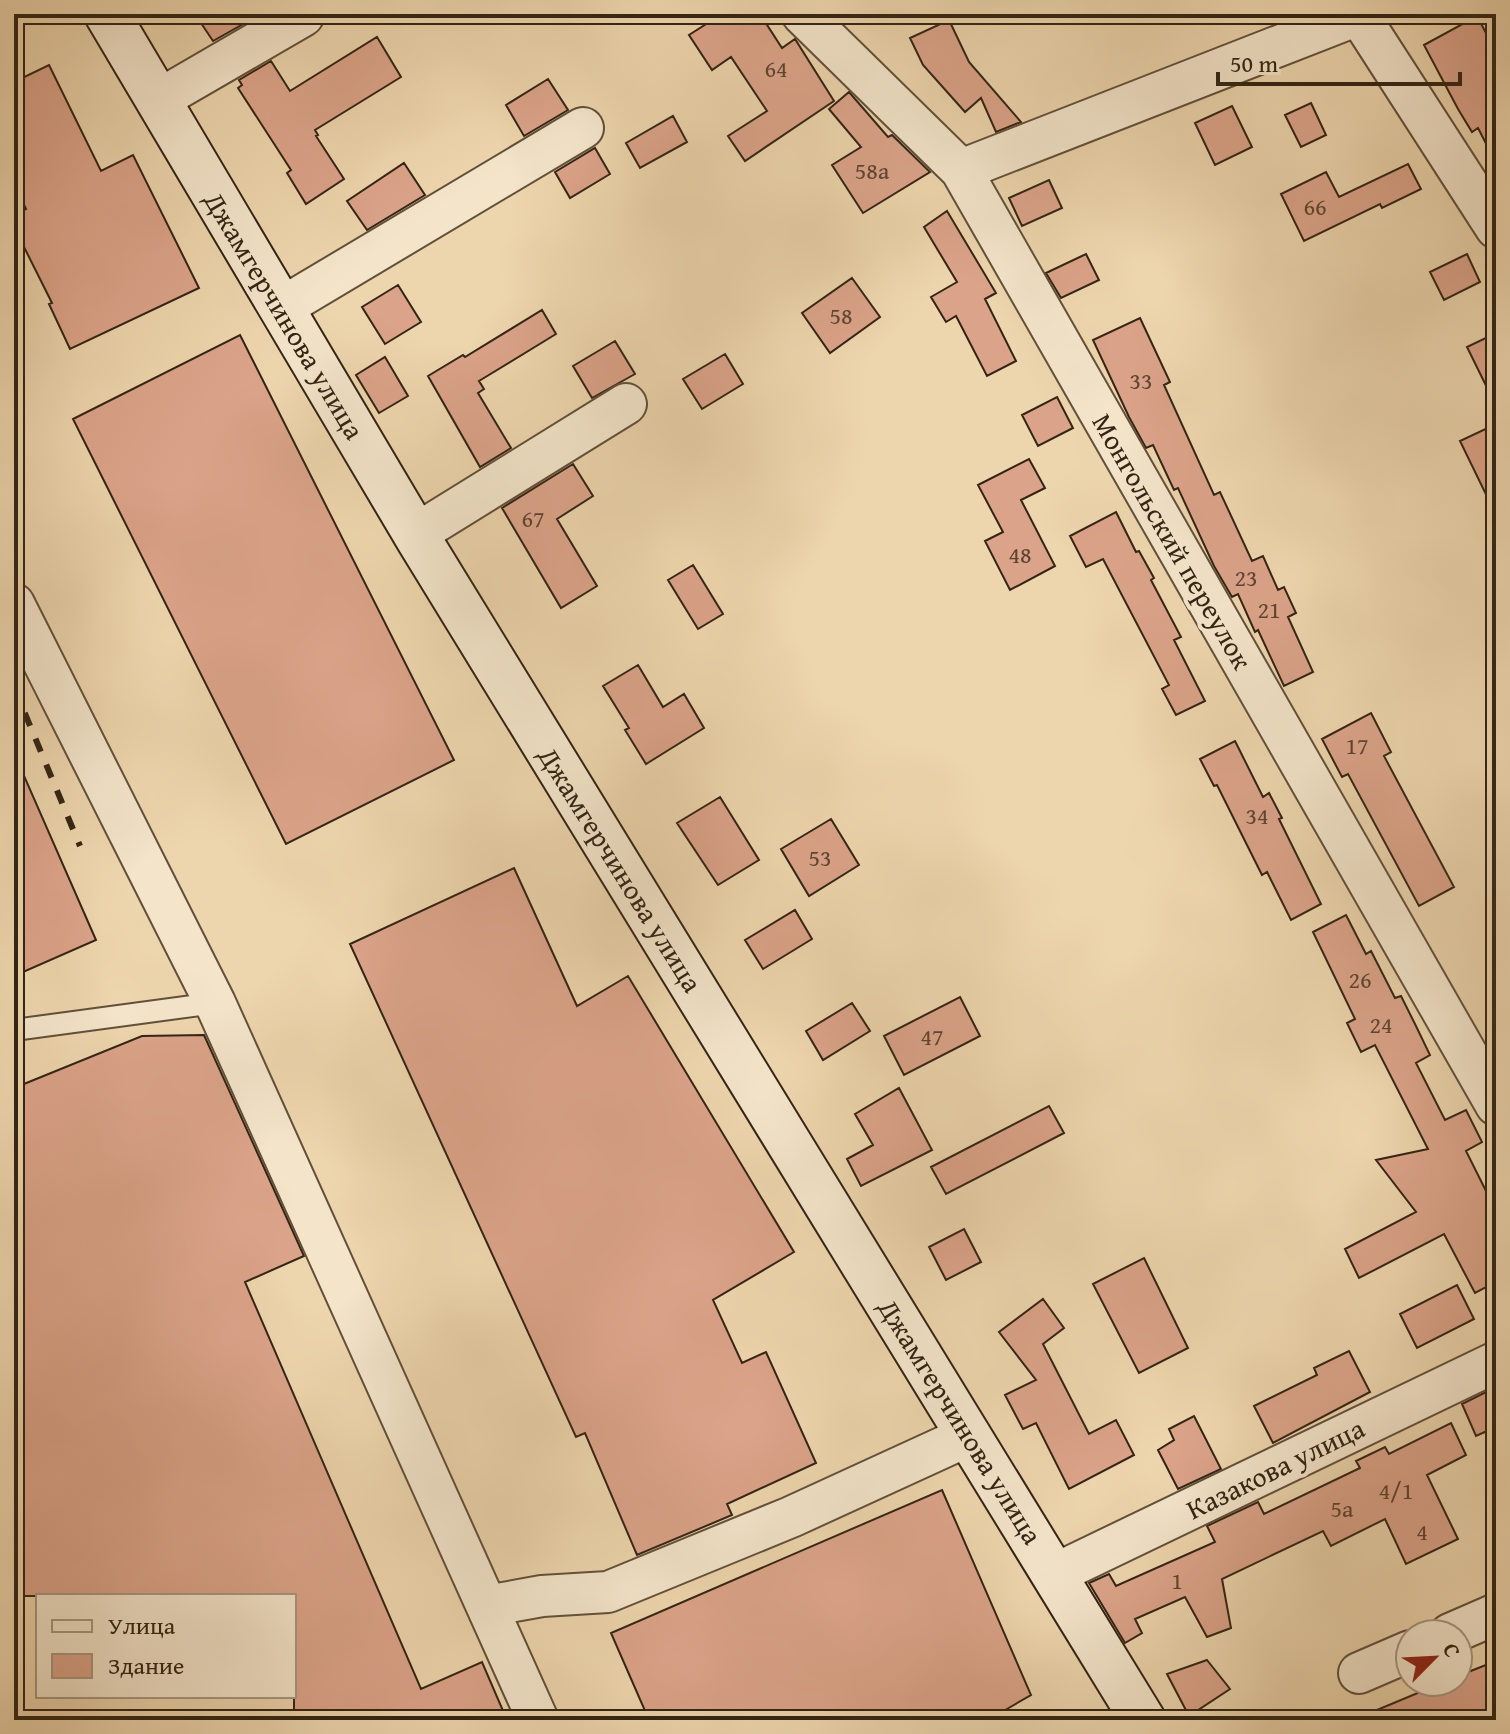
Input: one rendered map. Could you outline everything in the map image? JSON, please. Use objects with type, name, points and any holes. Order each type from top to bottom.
[{"type":"street","name":"Джамгерчинова улица","points":[[107,14],[416,534],[1143,1720]]},
{"type":"street","name":"Монгольский переулок","points":[[802,14],[961,170],[1496,1105]]},
{"type":"street","points":[[961,170],[1358,14],[1496,228]]},
{"type":"street","points":[[158,100],[303,16]]},
{"type":"street","points":[[281,308],[583,128]]},
{"type":"street","points":[[416,534],[626,404]]},
{"type":"street","points":[[14,604],[215,1003],[538,1720]]},
{"type":"street","name":"Казакова улица","points":[[1055,1574],[1496,1362]]},
{"type":"street","points":[[487,1606],[542,1596],[608,1592],[791,1517],[970,1435]]},
{"type":"street","points":[[1474,1624],[1496,1614]]},
{"type":"street","points":[[1359,1673],[1394,1658]]},
{"type":"lane","points":[[14,1030],[215,1003]]},
{"type":"building","points":[[195,14],[239,14],[245,23],[213,41]]},
{"type":"building","points":[[722,14],[760,14],[782,48],[795,39],[834,101],[745,161],[728,136],[767,111],[731,57],[712,70],[689,35]]},
{"type":"building","points":[[1477,16],[1496,52],[1496,163],[1478,128],[1472,132],[1424,45]]},
{"type":"building","points":[[949,20],[969,62],[1021,122],[996,132],[981,98],[965,112],[923,65],[910,38]]},
{"type":"building","points":[[377,37],[401,77],[315,130],[344,179],[306,204],[287,173],[291,170],[238,88],[242,85],[239,80],[271,61],[290,91]]},
{"type":"building","points":[[49,65],[101,171],[133,155],[199,288],[70,349],[49,304],[52,303],[14,227],[14,215],[26,209],[14,183],[14,82]]},
{"type":"building","points":[[548,79],[568,110],[524,136],[506,105]]},
{"type":"building","points":[[849,92],[888,137],[892,135],[930,172],[863,213],[832,165],[861,147],[829,109]]},
{"type":"building","points":[[1311,103],[1326,135],[1301,147],[1285,115]]},
{"type":"building","points":[[1232,106],[1252,147],[1215,165],[1195,123]]},
{"type":"building","points":[[673,116],[687,142],[640,168],[626,143]]},
{"type":"building","points":[[595,148],[610,174],[570,198],[555,172]]},
{"type":"building","points":[[404,163],[425,195],[367,230],[347,201]]},
{"type":"building","points":[[1408,164],[1421,189],[1382,208],[1380,204],[1304,241],[1281,194],[1326,172],[1339,197]]},
{"type":"building","points":[[1049,180],[1062,208],[1022,226],[1009,198]]},
{"type":"building","points":[[947,211],[996,293],[985,299],[1016,361],[987,376],[956,316],[946,322],[931,297],[957,282],[924,227]]},
{"type":"building","points":[[1086,254],[1099,280],[1061,298],[1046,273]]},
{"type":"building","points":[[1467,254],[1480,282],[1444,300],[1430,272]]},
{"type":"building","points":[[852,278],[880,317],[830,353],[802,313]]},
{"type":"building","points":[[398,285],[421,322],[385,344],[362,307]]},
{"type":"building","points":[[542,310],[556,334],[479,381],[484,389],[478,393],[511,448],[480,467],[428,376]]},
{"type":"building","points":[[1140,318],[1170,382],[1164,385],[1214,495],[1220,492],[1252,561],[1263,556],[1278,590],[1284,587],[1296,613],[1288,617],[1313,672],[1284,686],[1238,594],[1232,597],[1214,566],[1178,488],[1174,490],[1153,445],[1146,448],[1093,340]]},
{"type":"building","points":[[1496,333],[1496,406],[1467,347]]},
{"type":"building","points":[[240,335],[454,760],[286,844],[73,419]]},
{"type":"building","points":[[615,341],[635,374],[592,398],[573,366]]},
{"type":"building","points":[[725,354],[743,384],[702,409],[683,379]]},
{"type":"building","points":[[385,357],[408,396],[379,413],[356,375]]},
{"type":"building","points":[[1057,397],[1073,428],[1038,446],[1022,415]]},
{"type":"building","points":[[1496,424],[1496,515],[1460,441]]},
{"type":"building","points":[[1029,459],[1045,488],[1021,500],[1055,566],[1010,590],[985,541],[1003,532],[978,485]]},
{"type":"building","points":[[573,464],[593,496],[557,519],[597,586],[561,608],[502,508]]},
{"type":"building","points":[[1116,512],[1136,552],[1139,551],[1154,578],[1151,580],[1181,637],[1174,640],[1205,701],[1176,715],[1162,689],[1169,685],[1103,559],[1086,567],[1070,536]]},
{"type":"building","points":[[693,565],[723,614],[698,629],[668,580]]},
{"type":"building","points":[[638,665],[663,707],[684,694],[704,728],[646,764],[625,730],[629,728],[603,686]]},
{"type":"building","points":[[1371,713],[1391,752],[1384,756],[1454,887],[1419,906],[1348,774],[1342,777],[1322,739]]},
{"type":"building","points":[[1235,741],[1263,797],[1269,793],[1321,904],[1291,920],[1267,872],[1262,875],[1217,785],[1214,786],[1200,759]]},
{"type":"building","points":[[14,753],[96,940],[14,976]]},
{"type":"building","points":[[720,797],[759,860],[718,885],[677,823]]},
{"type":"building","points":[[831,819],[859,865],[809,896],[781,849]]},
{"type":"building","points":[[514,868],[577,1006],[628,976],[794,1252],[713,1300],[742,1363],[766,1352],[816,1463],[727,1504],[732,1515],[637,1555],[585,1433],[576,1437],[350,944]]},
{"type":"building","points":[[795,910],[812,939],[763,969],[745,940]]},
{"type":"building","points":[[1346,915],[1366,954],[1371,951],[1395,998],[1401,996],[1430,1055],[1416,1063],[1445,1120],[1466,1110],[1482,1142],[1466,1151],[1496,1211],[1496,1282],[1475,1293],[1444,1234],[1359,1278],[1345,1249],[1416,1212],[1376,1160],[1428,1149],[1375,1045],[1361,1052],[1347,1023],[1355,1019],[1313,932]]},
{"type":"building","points":[[960,997],[980,1036],[904,1075],[884,1036]]},
{"type":"building","points":[[852,1003],[870,1031],[823,1060],[806,1031]]},
{"type":"building","points":[[204,1035],[304,1256],[245,1282],[421,1689],[482,1662],[507,1720],[294,1720],[296,1594],[14,1596],[14,1088],[142,1036]]},
{"type":"building","points":[[899,1088],[932,1150],[861,1186],[847,1159],[873,1145],[855,1114]]},
{"type":"building","points":[[1049,1106],[1064,1133],[946,1194],[931,1167]]},
{"type":"building","points":[[964,1229],[981,1262],[946,1280],[929,1247]]},
{"type":"building","points":[[1144,1258],[1188,1348],[1139,1373],[1093,1284]]},
{"type":"building","points":[[1457,1285],[1474,1319],[1417,1348],[1400,1314]]},
{"type":"building","points":[[1043,1299],[1064,1328],[1043,1344],[1089,1434],[1116,1420],[1134,1455],[1069,1489],[1036,1423],[1023,1429],[1005,1395],[1036,1380],[999,1332]]},
{"type":"building","points":[[1349,1351],[1370,1392],[1273,1443],[1254,1406],[1317,1375],[1314,1368]]},
{"type":"building","points":[[1492,1389],[1496,1398],[1496,1427],[1476,1436],[1462,1404]]},
{"type":"building","points":[[1194,1416],[1221,1469],[1178,1489],[1158,1450],[1174,1440],[1169,1429]]},
{"type":"building","points":[[1451,1423],[1466,1455],[1427,1475],[1458,1539],[1406,1564],[1385,1519],[1331,1546],[1323,1531],[1222,1579],[1231,1628],[1207,1637],[1185,1597],[1135,1619],[1142,1633],[1125,1643],[1089,1583],[1109,1574],[1116,1586],[1215,1542],[1207,1526],[1258,1502],[1264,1514],[1360,1468],[1356,1461],[1385,1447],[1389,1454]]},
{"type":"building","points":[[942,1490],[1031,1695],[1000,1713],[1004,1720],[649,1720],[611,1633]]},
{"type":"building","points":[[1207,1660],[1230,1689],[1189,1716],[1167,1674]]},
{"type":"building","points":[[1496,1661],[1496,1720],[1353,1720],[1406,1698],[1474,1698],[1474,1670]]},
{"type":"railway","points":[[14,687],[80,846]]}]
